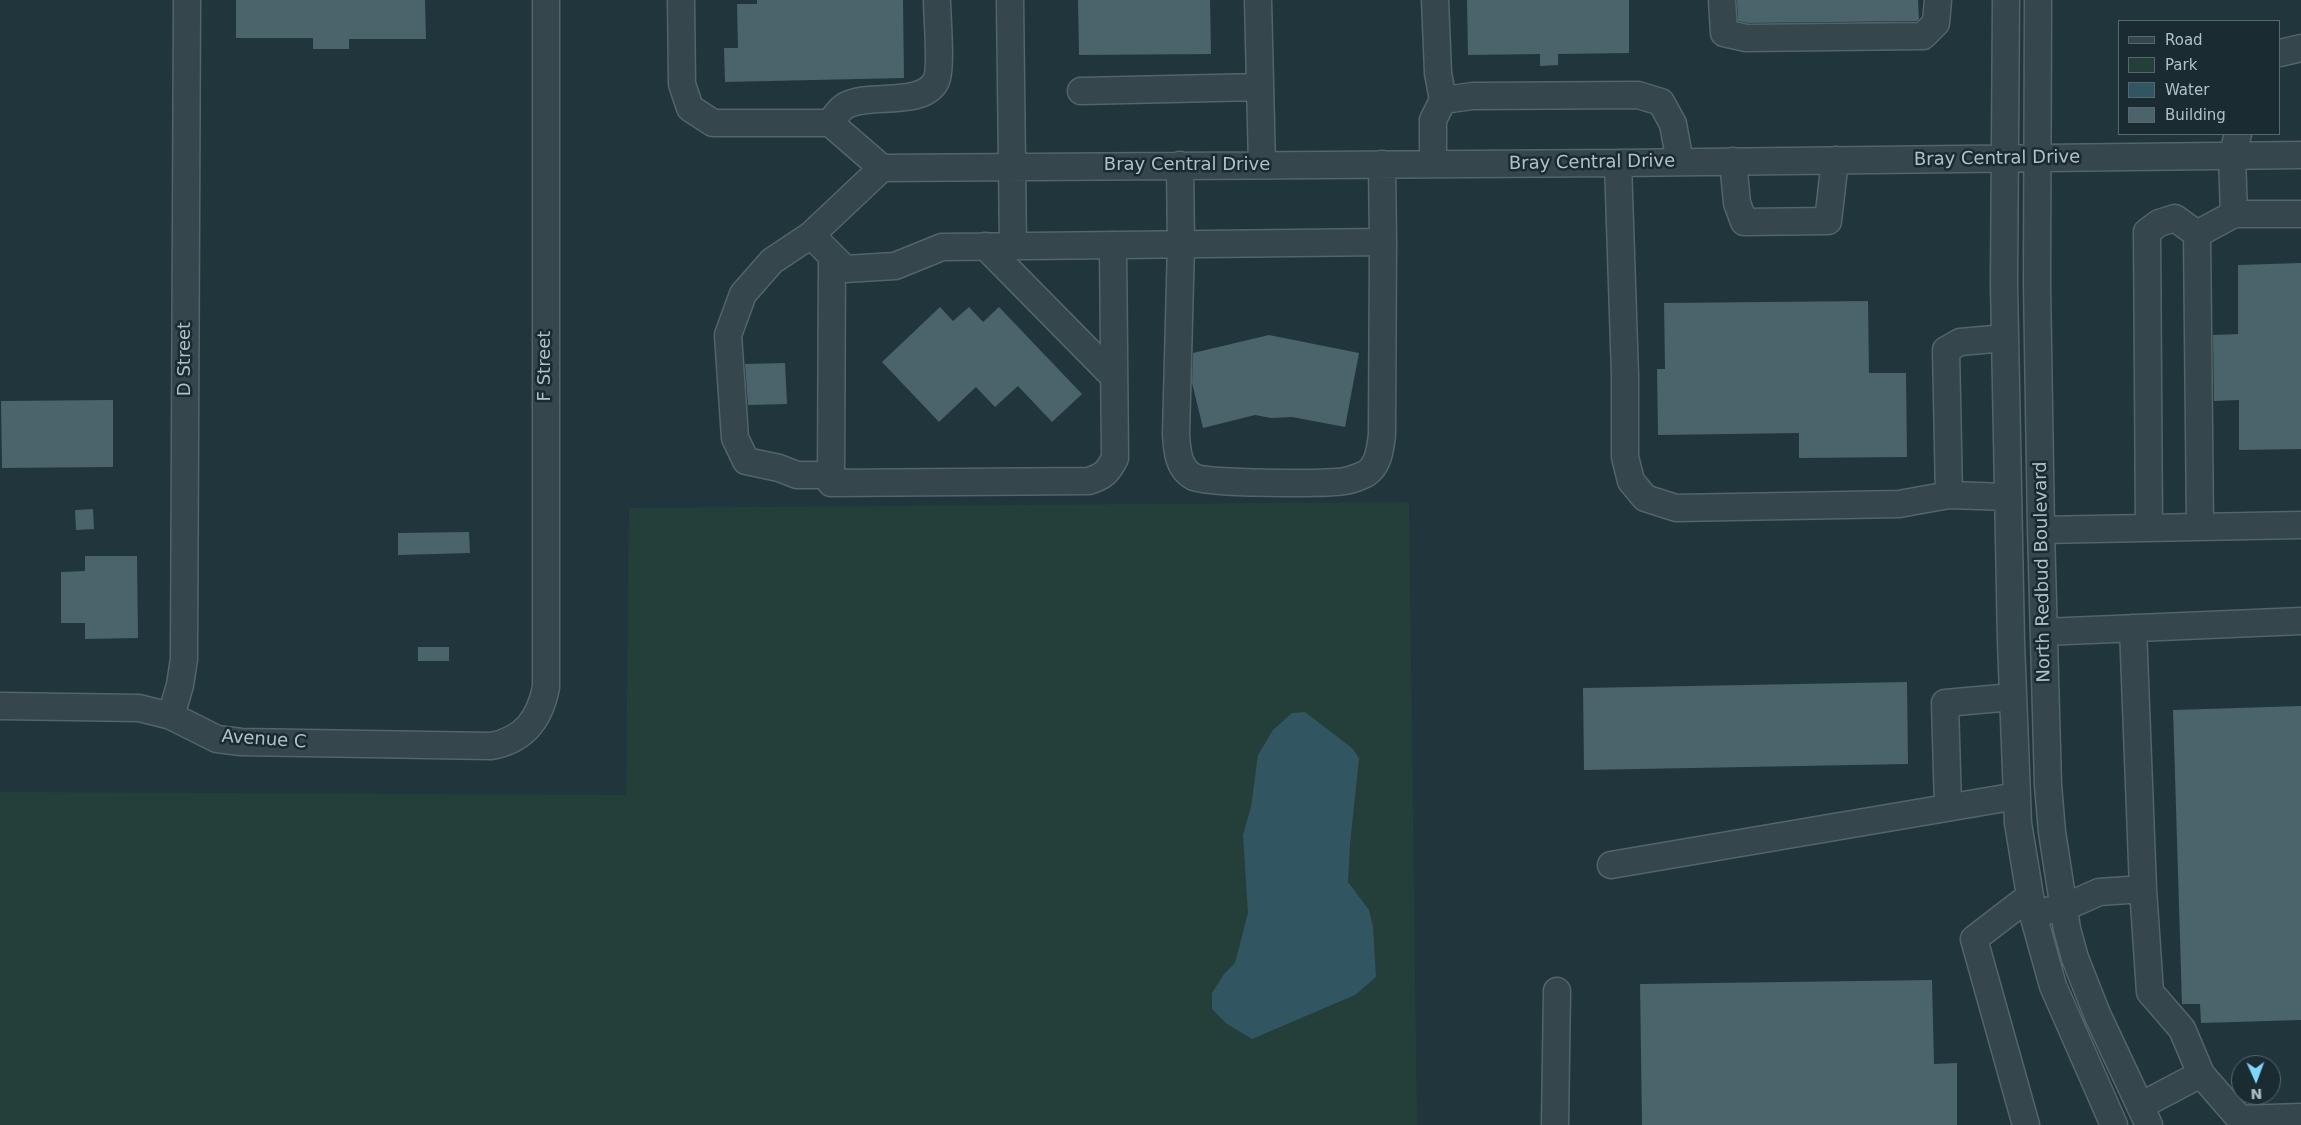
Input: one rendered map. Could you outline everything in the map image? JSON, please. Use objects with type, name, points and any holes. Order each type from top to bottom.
[{"type":"street","name":"D Street","points":[[171,716],[180,685],[184,658],[187,0]]},
{"type":"street","name":"F Street","points":[[529,728],[541,708],[546,687],[546,0]]},
{"type":"street","points":[[681,0],[682,84],[690,108],[713,122],[830,123],[882,168],[811,236],[772,261],[743,294],[728,336],[735,438],[746,461],[779,468],[797,475],[831,475]]},
{"type":"street","points":[[830,123],[847,105],[913,96],[926,91],[936,81],[938,64],[936,0]]},
{"type":"street","points":[[1010,0],[1014,245]]},
{"type":"street","points":[[1258,0],[1262,165]]},
{"type":"street","points":[[1433,164],[1433,120],[1443,100],[1438,73],[1435,0]]},
{"type":"street","points":[[1722,0],[1724,34],[1756,38],[1922,36],[1936,23],[1938,0]]},
{"type":"street","name":"North Redbud Boulevard","points":[[2006,0],[2004,160],[2005,338],[2013,697],[2019,831],[2031,905],[2051,978],[2062,1008],[2114,1125]]},
{"type":"street","name":"North Redbud Boulevard","points":[[2038,0],[2037,158],[2041,520],[2049,795],[2052,832],[2067,929],[2086,989],[2145,1115]]},
{"type":"street","points":[[2281,53],[2301,48]]},
{"type":"street","points":[[1081,91],[1260,87]]},
{"type":"street","points":[[1443,100],[1473,96],[1638,95],[1661,102],[1673,124],[1680,162]]},
{"type":"street","points":[[2234,214],[2235,145]]},
{"type":"street","name":"Bray Central Drive","points":[[882,168],[2004,160],[2235,145],[2301,155]]},
{"type":"street","points":[[1733,161],[1738,203],[1744,222],[1828,221],[1835,160]]},
{"type":"street","points":[[1180,165],[1181,244],[1176,434],[1178,453],[1183,468],[1195,478],[1233,482],[1346,481],[1367,472],[1378,459],[1382,435],[1382,164]]},
{"type":"street","points":[[1618,164],[1625,375],[1625,457],[1631,481],[1645,498],[1676,508],[1899,504],[1949,495],[2008,503],[2041,520],[2149,528],[2301,526]]},
{"type":"street","points":[[2197,234],[2234,214],[2301,214]]},
{"type":"street","points":[[2149,528],[2147,232],[2159,223],[2175,218],[2197,234]]},
{"type":"street","points":[[2197,234],[2200,527]]},
{"type":"street","points":[[811,236],[844,269],[894,266],[942,247],[1383,242]]},
{"type":"street","points":[[832,256],[831,483],[1089,481],[1102,477],[1109,472],[1114,458],[1112,244]]},
{"type":"street","points":[[985,246],[1114,377]]},
{"type":"street","points":[[1949,495],[1946,350],[1960,342],[2005,338]]},
{"type":"street","points":[[2044,632],[2301,621]]},
{"type":"street","points":[[2133,628],[2143,889],[2150,992],[2182,1029],[2201,1074],[2240,1119],[2301,1117]]},
{"type":"street","points":[[1948,808],[1945,704],[2013,697]]},
{"type":"street","name":"Avenue C","points":[[0,706],[139,708],[171,716],[217,739],[241,742],[491,746],[513,740],[529,728]]},
{"type":"street","points":[[1611,865],[2017,796]]},
{"type":"street","points":[[2026,1125],[1974,939],[2031,905],[2063,908],[2099,892],[2143,889]]},
{"type":"street","points":[[1555,1125],[1557,991]]},
{"type":"street","points":[[2145,1115],[2201,1074]]},
{"type":"green space","points":[[1409,502],[1417,1125],[0,1125],[0,792],[626,795],[629,508]]},
{"type":"water","points":[[1305,712],[1352,748],[1359,758],[1348,882],[1369,910],[1373,927],[1376,977],[1355,995],[1252,1039],[1227,1024],[1212,1009],[1212,993],[1224,974],[1235,963],[1248,913],[1243,835],[1251,807],[1258,755],[1273,730],[1292,713]]},
{"type":"building","points":[[236,0],[425,0],[426,39],[349,39],[349,49],[313,49],[313,38],[236,38]]},
{"type":"building","points":[[757,0],[903,0],[904,78],[725,82],[724,48],[738,48],[737,4],[757,4]]},
{"type":"building","points":[[1078,0],[1210,0],[1211,54],[1079,55]]},
{"type":"building","points":[[1467,0],[1629,0],[1629,53],[1558,54],[1558,65],[1540,66],[1540,54],[1468,55]]},
{"type":"building","points":[[1737,0],[1918,0],[1919,19],[1917,21],[1748,23],[1738,21]]},
{"type":"building","points":[[2301,263],[2301,449],[2239,450],[2239,400],[2214,401],[2213,335],[2238,334],[2238,265]]},
{"type":"building","points":[[1868,301],[1869,373],[1906,373],[1907,457],[1799,458],[1799,433],[1658,435],[1657,369],[1665,369],[1664,303]]},
{"type":"building","points":[[940,307],[953,321],[969,307],[983,322],[999,307],[1082,394],[1052,422],[1018,386],[995,407],[976,387],[939,422],[882,362]]},
{"type":"building","points":[[1269,335],[1359,353],[1345,427],[1292,417],[1271,418],[1255,415],[1203,428],[1192,383],[1193,353]]},
{"type":"building","points":[[785,363],[787,404],[748,405],[745,364]]},
{"type":"building","points":[[113,400],[113,467],[2,468],[1,401]]},
{"type":"building","points":[[93,509],[94,529],[76,530],[75,510]]},
{"type":"building","points":[[469,532],[470,553],[398,555],[398,533]]},
{"type":"building","points":[[85,556],[137,556],[138,638],[85,639],[85,623],[61,623],[61,572],[85,571]]},
{"type":"building","points":[[418,647],[449,647],[449,661],[418,661]]},
{"type":"building","points":[[1907,682],[1908,764],[1584,770],[1583,688]]},
{"type":"building","points":[[2301,706],[2301,1020],[2201,1023],[2200,1004],[2182,1004],[2173,710]]},
{"type":"building","points":[[1932,980],[1934,1064],[1957,1063],[1957,1125],[1642,1125],[1640,984]]}]
